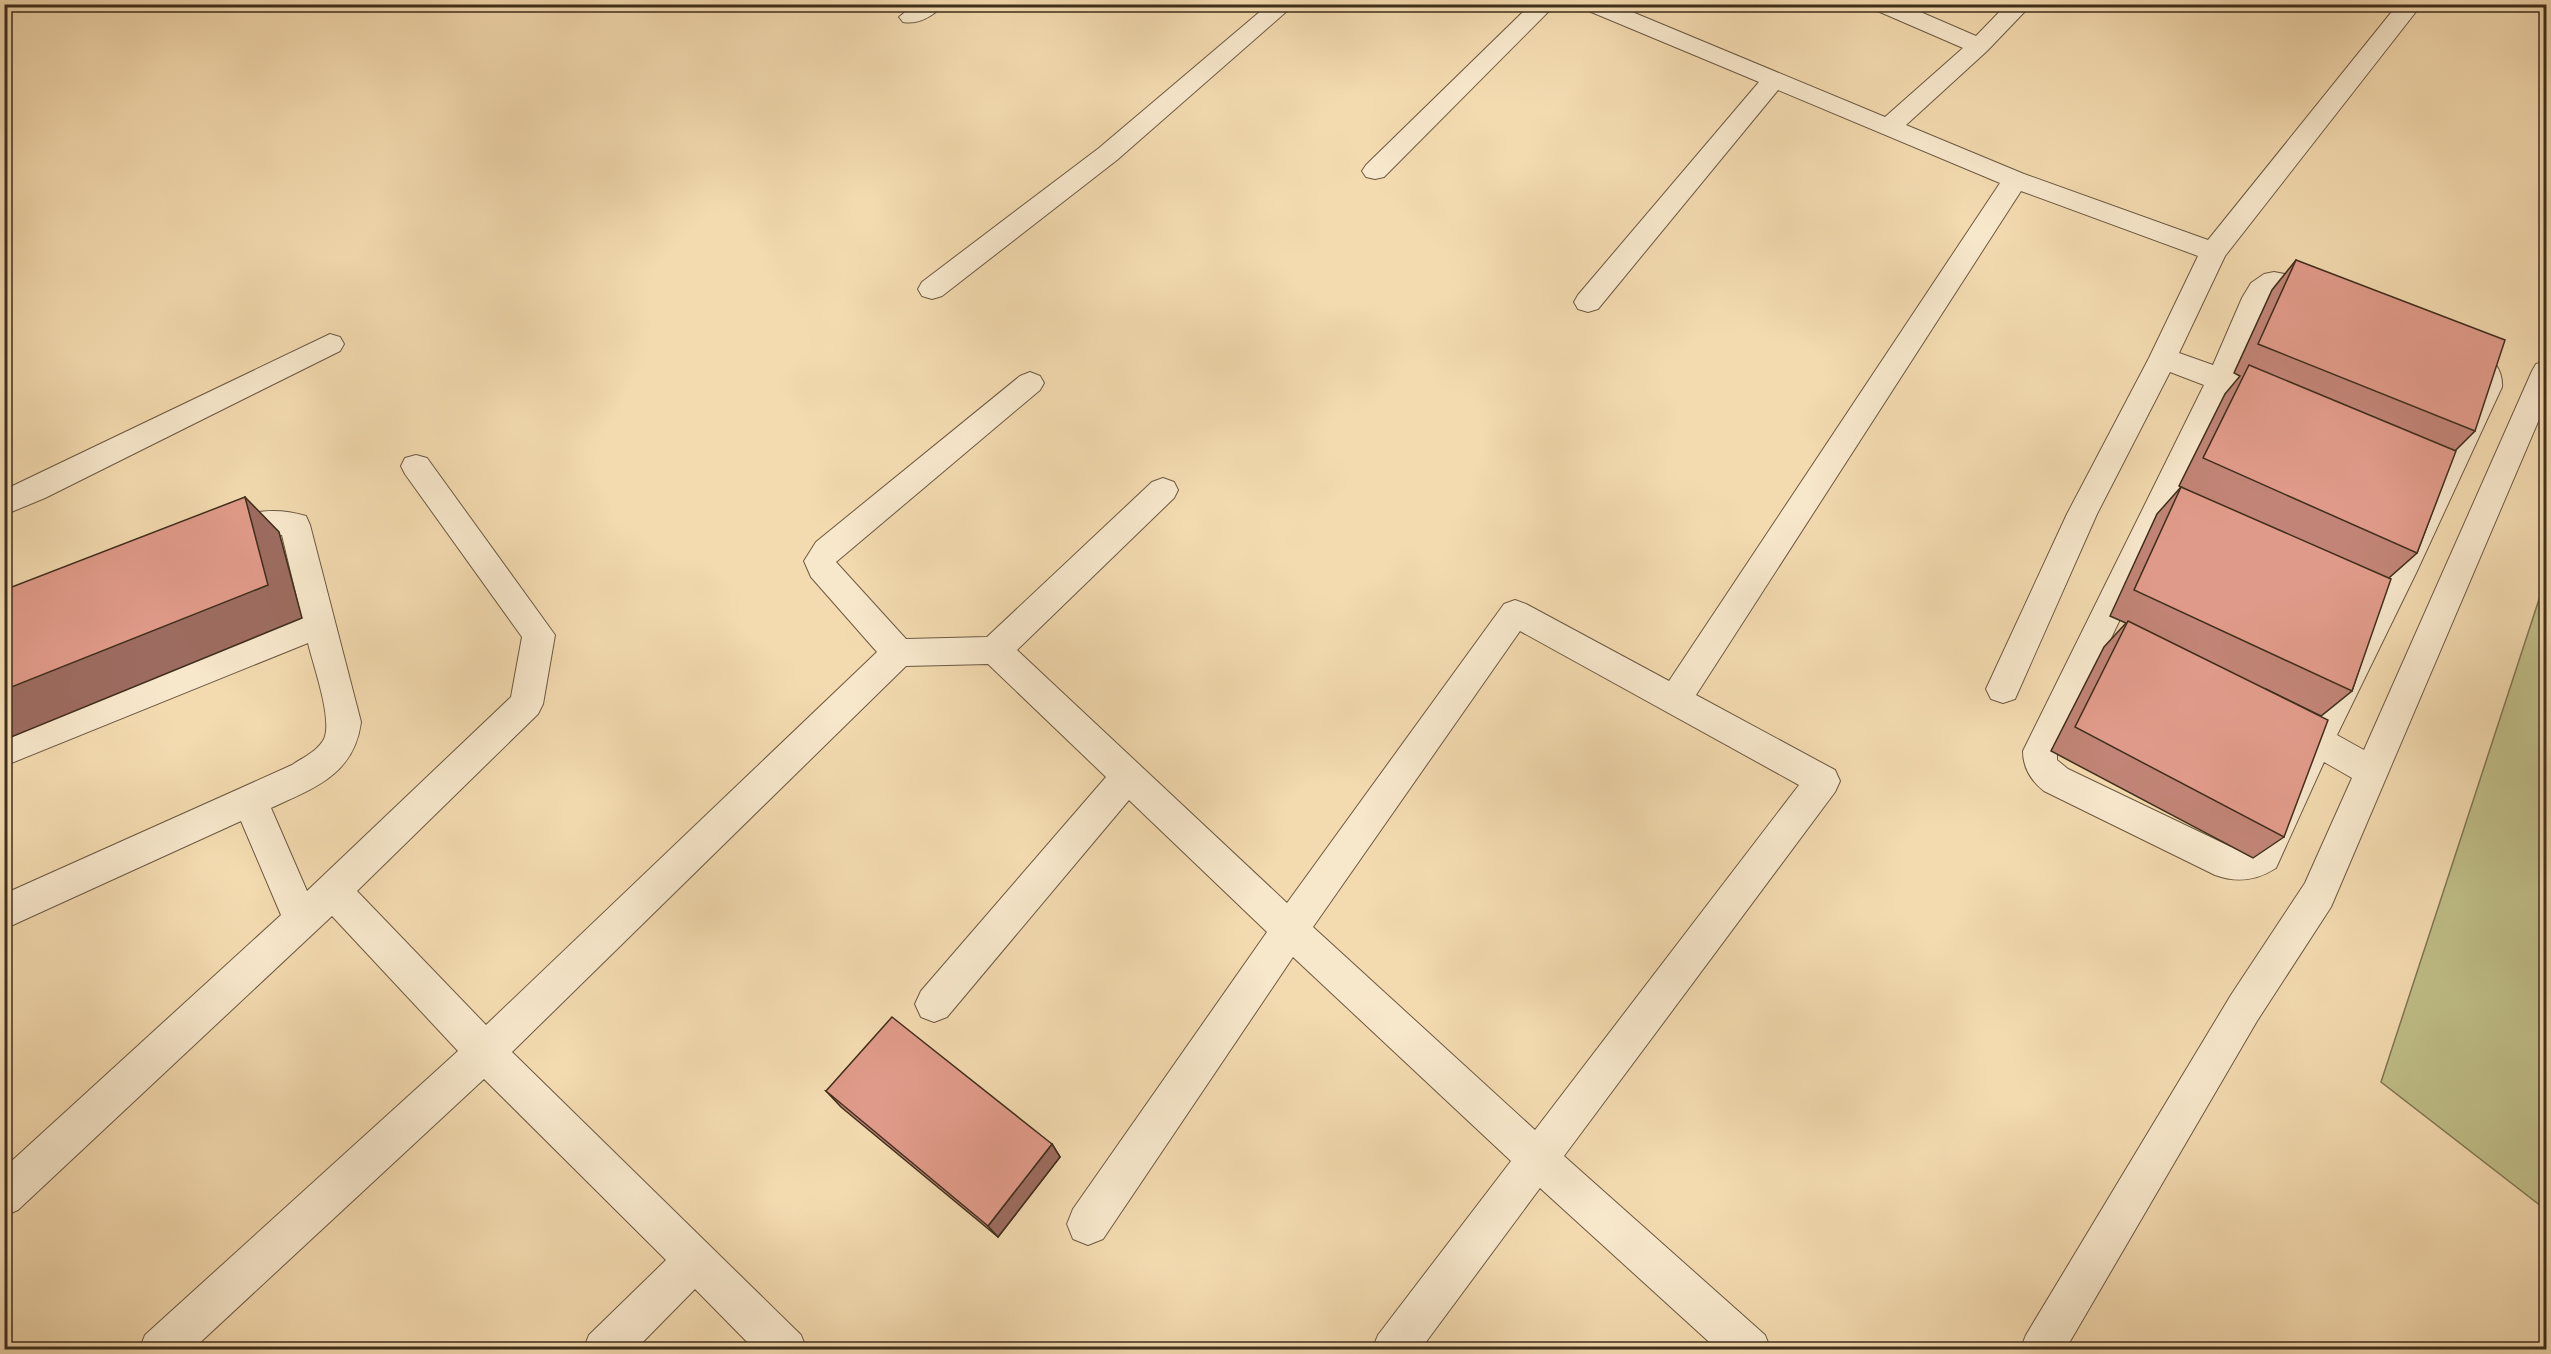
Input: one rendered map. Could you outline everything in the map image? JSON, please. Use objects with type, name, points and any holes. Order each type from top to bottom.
[{"type":"street","points":[[911,17],[932,4]]},
{"type":"street","points":[[933,290],[1099,162],[1284,4]]},
{"type":"street","points":[[1375,171],[1545,4]]},
{"type":"street","points":[[1592,4],[2015,180],[2213,252]]},
{"type":"street","points":[[1881,4],[1979,46]]},
{"type":"street","points":[[1889,127],[1979,46],[2021,4]]},
{"type":"street","points":[[2003,689],[2082,514],[2163,358],[2213,252],[2411,4]]},
{"type":"street","points":[[1588,302],[1774,80]]},
{"type":"street","points":[[1675,700],[2015,180]]},
{"type":"street","points":[[2274,281],[2296,285],[2482,366],[2489,380],[2488,387],[2435,468],[2401,571],[2375,593],[2317,740],[2263,856],[2255,862],[2244,865],[2228,863],[2067,786],[2045,773],[2040,763],[2040,752],[2096,632],[2221,379],[2260,290],[2274,281]]},
{"type":"street","points":[[4,503],[330,345]]},
{"type":"street","points":[[2163,358],[2266,398]]},
{"type":"street","points":[[2041,1350],[2244,1008],[2318,896],[2547,371]]},
{"type":"street","points":[[898,653],[822,567],[820,561],[827,551],[1030,383]]},
{"type":"street","points":[[4,1196],[333,891],[526,704],[539,635],[416,466]]},
{"type":"street","points":[[2435,468],[2494,491]]},
{"type":"street","points":[[160,1350],[485,1052],[898,653],[995,650],[1163,490]]},
{"type":"street","points":[[2161,499],[2193,513]]},
{"type":"street","points":[[4,912],[304,776],[330,759],[343,739],[344,722],[295,525],[278,521],[255,523],[200,542]]},
{"type":"street","points":[[1088,1224],[1290,930],[1515,613],[1823,781],[1539,1160],[1484,1228],[1392,1350]]},
{"type":"street","points":[[4,751],[319,625]]},
{"type":"street","points":[[2096,632],[2128,647]]},
{"type":"street","points":[[995,650],[1290,930],[1539,1160],[1750,1350]]},
{"type":"street","points":[[2275,719],[2372,772]]},
{"type":"street","points":[[934,1004],[1128,776]]},
{"type":"street","points":[[250,800],[301,920]]},
{"type":"street","points":[[333,891],[485,1052],[786,1350]]},
{"type":"street","points":[[604,1350],[695,1260]]},
{"type":"shaded area","points":[[2546,578],[2546,1210],[2381,1082]]},
{"type":"building","points":[[2296,260],[2505,340],[2475,431],[2258,344]]},
{"type":"building","points":[[2249,365],[2456,451],[2417,553],[2203,458]]},
{"type":"building","points":[[2181,487],[2391,579],[2352,691],[2134,590]]},
{"type":"building","points":[[245,497],[268,585],[4,690],[4,590]]},
{"type":"building","points":[[2128,621],[2328,720],[2284,837],[2075,727]]},
{"type":"building","points":[[892,1017],[1052,1144],[988,1226],[826,1091]]}]
